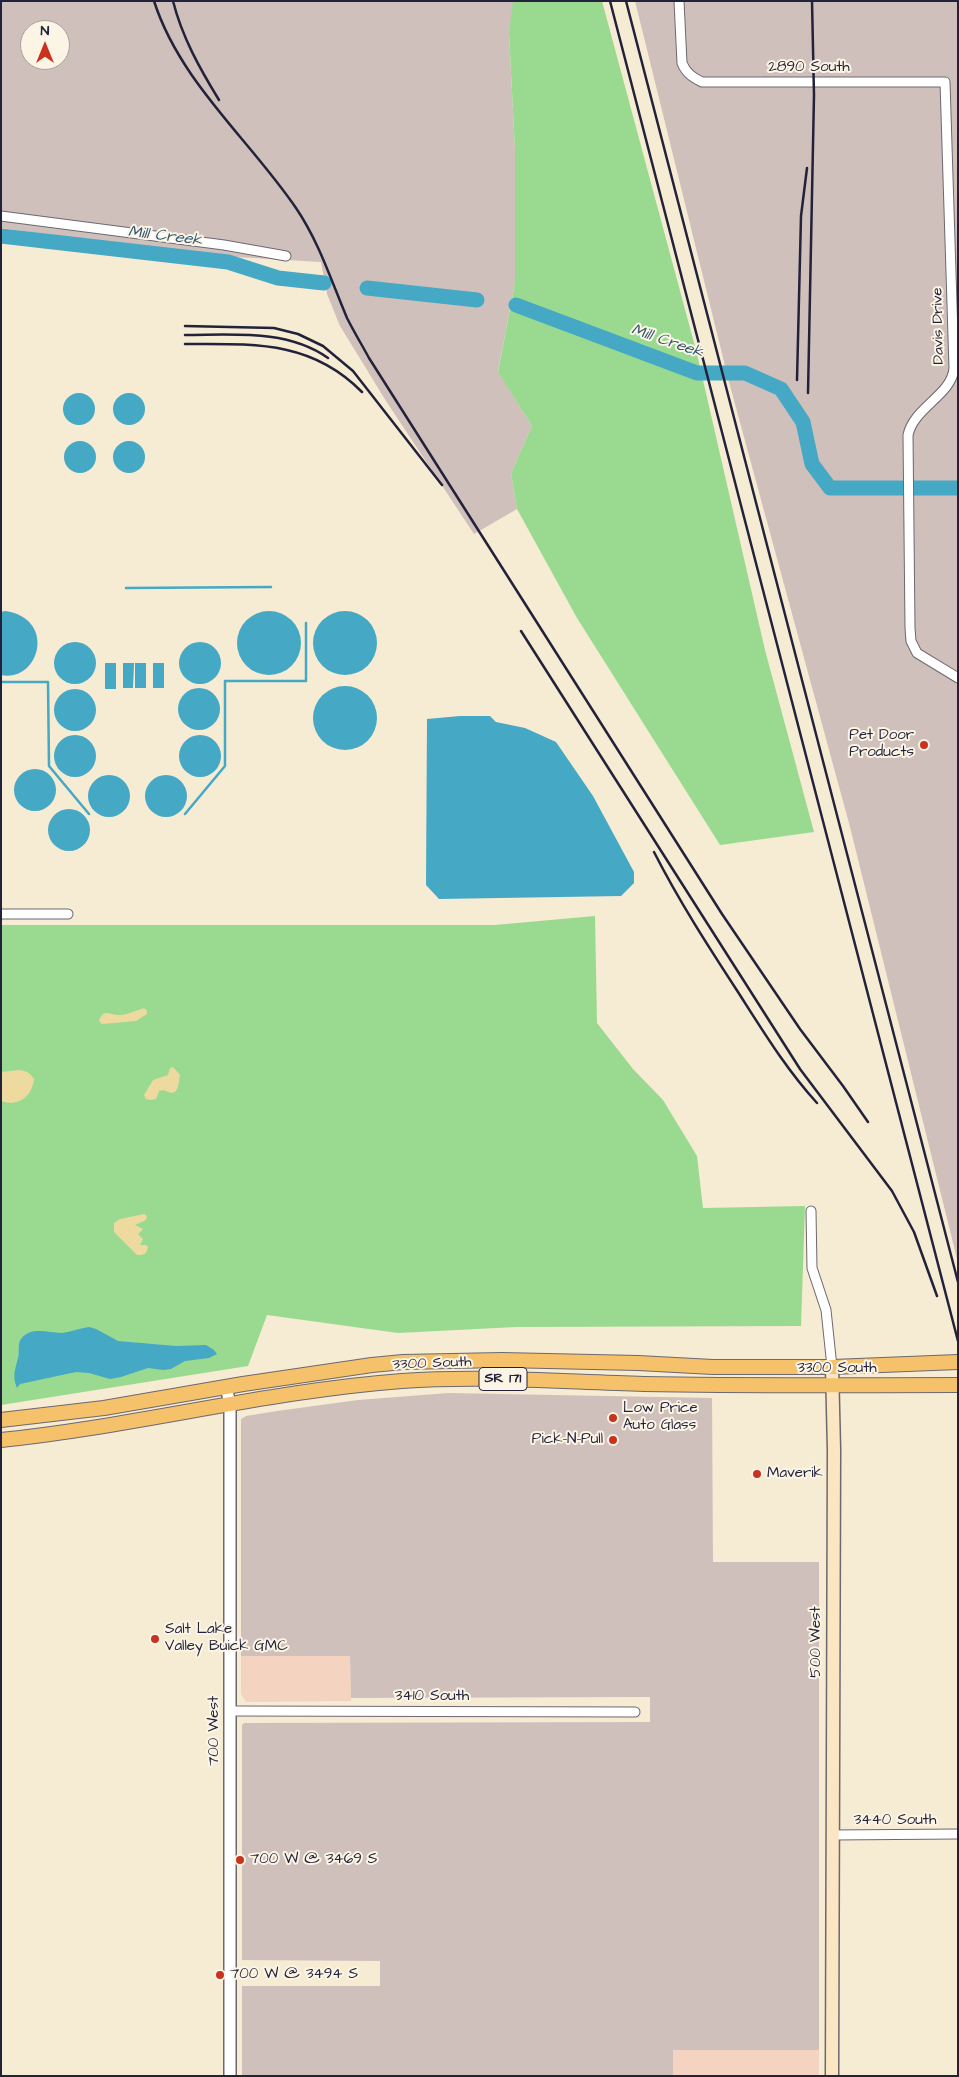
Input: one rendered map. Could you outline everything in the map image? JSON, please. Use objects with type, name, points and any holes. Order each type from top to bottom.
[{"type":"main road","name":"3300 South","points":[[1,1420],[104,1408],[372,1365],[436,1360],[638,1363],[713,1367],[832,1367],[958,1362]]},
{"type":"main road","name":"500 West","points":[[832,1367],[832,2076]]},
{"type":"main road","name":"3300 South","points":[[1,1440],[124,1424],[230,1404],[374,1383],[420,1380],[501,1378],[724,1386],[958,1384]]},
{"type":"street","name":"2890 South","points":[[679,1],[682,63],[686,71],[702,82],[945,82]]},
{"type":"street","name":"Davis Drive","points":[[945,82],[954,368],[952,381],[917,415],[910,426],[908,434],[911,641],[917,653],[958,678]]},
{"type":"street","points":[[1,216],[224,245],[286,256]]},
{"type":"street","points":[[1,914],[68,914]]},
{"type":"street","name":"500 West","points":[[811,1211],[812,1268],[826,1310],[832,1367]]},
{"type":"street","name":"700 West","points":[[226,1387],[230,1404],[230,2076]]},
{"type":"street","name":"3410 South","points":[[230,1711],[635,1712]]},
{"type":"street","name":"3440 South","points":[[832,1835],[958,1834]]},
{"type":"shaded area","points":[[1,1],[514,1],[509,33],[515,150],[515,283],[498,371],[532,426],[511,473],[517,509],[474,534],[386,401],[340,326],[327,294],[321,262],[201,255],[1,228]]},
{"type":"shaded area","points":[[635,1],[958,1],[958,1263],[850,827],[729,382]]},
{"type":"shaded area","points":[[448,1393],[712,1398],[713,1562],[819,1562],[819,2050],[673,2050],[673,2076],[242,2076],[242,1986],[380,1986],[380,1961],[242,1960],[242,1725],[244,1723],[650,1722],[650,1697],[351,1698],[350,1656],[241,1656],[241,1419],[246,1416],[358,1400]]},
{"type":"shaded area","points":[[241,1656],[350,1656],[351,1701],[246,1702],[241,1694]]},
{"type":"shaded area","points":[[673,2050],[819,2050],[819,2076],[673,2076]]},
{"type":"green space","points":[[513,1],[602,1],[697,354],[765,650],[814,832],[720,845],[577,618],[517,509],[511,473],[532,426],[498,372],[515,283],[515,150],[509,33]]},
{"type":"green space","points":[[595,916],[597,1023],[633,1069],[663,1100],[697,1156],[703,1208],[805,1206],[801,1326],[516,1327],[398,1333],[267,1315],[248,1366],[1,1405],[1,925],[495,925]]},
{"type":"sand","points":[[144,1008],[147,1014],[136,1021],[102,1024],[99,1021],[105,1013],[123,1015]]},
{"type":"sand","points":[[173,1067],[180,1075],[175,1092],[171,1093],[163,1090],[159,1091],[156,1099],[146,1099],[144,1095],[153,1080],[168,1075],[170,1068]]},
{"type":"sand","points":[[19,1070],[28,1073],[34,1079],[30,1091],[23,1099],[13,1103],[1,1101],[1,1072]]},
{"type":"sand","points":[[144,1214],[147,1216],[146,1220],[135,1225],[143,1229],[138,1234],[143,1239],[140,1245],[148,1247],[145,1254],[137,1255],[114,1232],[114,1223],[120,1219]]},
{"type":"water","points":[[79,393],[91,397],[95,409],[91,421],[79,425],[67,421],[63,409],[67,397]]},
{"type":"water","points":[[129,393],[141,397],[145,409],[141,421],[129,425],[117,421],[113,409],[117,397]]},
{"type":"water","points":[[80,441],[92,445],[96,457],[92,469],[80,473],[68,469],[64,457],[68,445]]},
{"type":"water","points":[[129,441],[141,445],[145,457],[141,469],[129,473],[117,469],[113,457],[117,445]]},
{"type":"water","points":[[5,611],[21,616],[32,625],[37,636],[37,649],[33,660],[25,669],[15,675],[1,675],[1,612]]},
{"type":"water","points":[[269,611],[281,613],[292,620],[299,631],[301,643],[299,655],[292,666],[281,673],[269,675],[257,673],[246,666],[239,655],[237,643],[239,631],[246,620],[257,613]]},
{"type":"water","points":[[345,611],[357,613],[368,620],[375,631],[377,643],[375,655],[368,666],[357,673],[345,675],[333,673],[322,666],[315,655],[313,643],[315,631],[322,620],[333,613]]},
{"type":"water","points":[[75,642],[90,648],[96,663],[90,678],[75,684],[60,678],[54,663],[60,648]]},
{"type":"water","points":[[200,642],[215,648],[221,663],[215,678],[200,684],[185,678],[179,663],[185,648]]},
{"type":"water","points":[[105,663],[116,663],[116,689],[105,689]]},
{"type":"water","points":[[123,663],[134,663],[133,688],[123,688]]},
{"type":"water","points":[[135,663],[146,663],[146,688],[135,688]]},
{"type":"water","points":[[153,663],[164,663],[164,688],[153,688]]},
{"type":"water","points":[[345,686],[357,688],[368,695],[375,706],[377,718],[375,730],[368,741],[357,748],[345,750],[333,748],[322,741],[315,730],[313,718],[315,706],[322,695],[333,688]]},
{"type":"water","points":[[199,688],[214,694],[220,709],[214,724],[199,730],[184,724],[178,709],[184,694]]},
{"type":"water","points":[[75,689],[90,695],[96,710],[90,725],[75,731],[60,725],[54,710],[60,695]]},
{"type":"water","points":[[490,716],[496,722],[525,728],[556,742],[593,796],[634,872],[634,883],[621,896],[439,899],[426,885],[427,719]]},
{"type":"water","points":[[75,735],[90,741],[96,756],[90,771],[75,777],[60,771],[54,756],[60,741]]},
{"type":"water","points":[[200,735],[215,741],[221,756],[215,771],[200,777],[185,771],[179,756],[185,741]]},
{"type":"water","points":[[35,769],[50,775],[56,790],[50,805],[35,811],[20,805],[14,790],[20,775]]},
{"type":"water","points":[[109,775],[124,781],[130,796],[124,811],[109,817],[94,811],[88,796],[94,781]]},
{"type":"water","points":[[166,775],[181,781],[187,796],[181,811],[166,817],[151,811],[145,796],[151,781]]},
{"type":"water","points":[[69,809],[84,815],[90,830],[84,845],[69,851],[54,845],[48,830],[54,815]]},
{"type":"water","points":[[89,1327],[118,1341],[176,1346],[206,1345],[217,1354],[209,1358],[185,1361],[171,1369],[148,1368],[110,1379],[89,1373],[76,1372],[20,1384],[17,1388],[15,1373],[19,1356],[19,1344],[25,1335],[35,1331],[62,1333]]},
{"type":"waterway","name":"Mill Creek","points":[[1,236],[228,262],[278,278],[324,283]]},
{"type":"waterway","name":"Mill Creek","points":[[367,288],[477,300]]},
{"type":"waterway","name":"Mill Creek","points":[[516,305],[697,373],[745,373],[781,389],[803,422],[812,464],[830,488],[958,488]]},
{"type":"waterway","points":[[126,588],[271,587]]},
{"type":"waterway","points":[[185,814],[225,766],[225,681],[306,681],[306,623]]},
{"type":"waterway","points":[[1,682],[48,682],[49,766],[89,814]]},
{"type":"railway","points":[[154,1],[166,30],[198,84],[296,208],[324,262],[347,318],[369,358],[722,914],[800,1029],[868,1122]]},
{"type":"railway","points":[[173,1],[181,27],[192,52],[219,100]]},
{"type":"railway","points":[[610,1],[958,1341]]},
{"type":"railway","points":[[626,1],[958,1282]]},
{"type":"railway","points":[[808,393],[814,95],[812,1]]},
{"type":"railway","points":[[797,380],[801,216],[807,168]]},
{"type":"railway","points":[[185,326],[274,328],[298,334],[323,346],[353,371],[442,485]]},
{"type":"railway","points":[[185,335],[241,335],[277,338],[295,342],[328,358]]},
{"type":"railway","points":[[185,344],[234,344],[280,348],[302,354],[322,363],[343,375],[362,392]]},
{"type":"railway","points":[[521,631],[800,1069],[892,1191],[914,1232],[937,1296]]},
{"type":"railway","points":[[654,852],[694,923],[757,1021],[785,1063],[817,1103]]},
{"type":"place","name":"Pet Door Products","points":[[924,745]]},
{"type":"place","name":"Low Price Auto Glass","points":[[613,1418]]},
{"type":"place","name":"Pick-N-Pull","points":[[613,1440]]},
{"type":"place","name":"Maverik","points":[[757,1474]]},
{"type":"place","name":"Salt Lake Valley Buick GMC","points":[[155,1639]]},
{"type":"place","name":"700 W @ 3469 S","points":[[240,1860]]},
{"type":"place","name":"700 W @ 3494 S","points":[[220,1975]]}]
